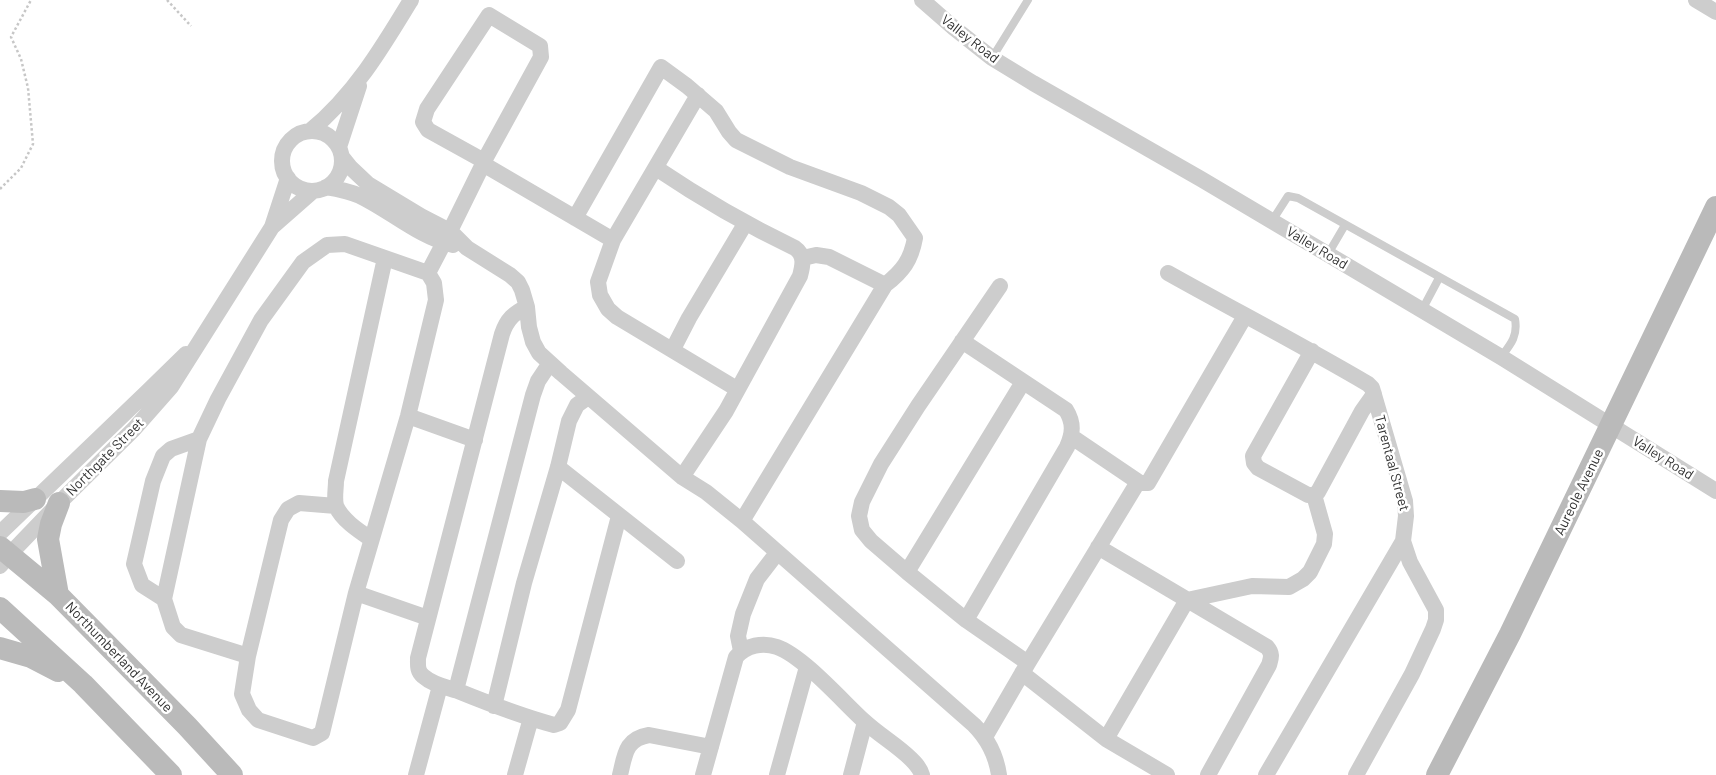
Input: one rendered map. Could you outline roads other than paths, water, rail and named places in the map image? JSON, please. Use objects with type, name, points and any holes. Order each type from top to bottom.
[{"type":"main road","name":"Aureole Avenue","points":[[1438,775],[1510,634],[1612,426],[1716,207]]},
{"type":"main road","points":[[0,501],[13,502],[35,499]]},
{"type":"main road","points":[[58,595],[48,539],[51,524],[59,503]]},
{"type":"main road","name":"Northumberland Avenue","points":[[3,556],[58,595],[187,726],[232,775]]},
{"type":"main road","points":[[0,608],[83,684],[171,775]]},
{"type":"main road","points":[[0,648],[31,657],[83,684]]},
{"type":"street","points":[[310,131],[334,110],[362,76],[411,0]]},
{"type":"street","name":"Valley Road","points":[[922,0],[992,58],[1501,357],[1716,491]]},
{"type":"street","points":[[1696,0],[1716,12]]},
{"type":"street","points":[[428,273],[483,162],[538,63],[542,50],[534,41],[489,15],[427,109],[423,122],[428,130],[483,162],[613,240]]},
{"type":"street","points":[[575,218],[661,67],[716,111],[729,132],[744,145],[790,167],[861,192],[889,207],[899,215],[915,238],[912,253],[906,264],[885,285],[742,522]]},
{"type":"street","points":[[320,189],[332,184],[338,176],[341,167],[340,152],[362,76]]},
{"type":"street","points":[[698,95],[613,240],[598,282],[600,295],[608,309],[617,317],[737,389]]},
{"type":"street","points":[[375,196],[340,152],[333,139],[325,134],[310,131],[297,135],[284,150],[283,169],[294,185],[303,190],[346,191],[375,196],[467,248],[510,275],[518,282],[527,307],[533,342],[539,353],[682,477],[706,492],[742,522],[974,725],[985,737],[998,763],[999,775]]},
{"type":"street","points":[[656,168],[745,224],[795,248],[803,258],[800,276],[722,417],[682,477]]},
{"type":"street","name":"Northgate Street","points":[[3,556],[134,429],[185,368],[199,340],[272,227],[288,178]]},
{"type":"street","name":"Northgate Street","points":[[272,227],[320,189]]},
{"type":"street","points":[[673,349],[689,318],[745,224]]},
{"type":"street","points":[[248,656],[181,635],[174,627],[164,599],[199,439],[218,399],[261,320],[303,262],[327,245],[345,244],[428,273],[434,283],[436,300],[408,416],[356,593],[322,733],[313,738],[258,720],[249,710],[242,694],[248,656],[281,520],[288,509],[299,502],[336,506]]},
{"type":"street","points":[[803,258],[816,255],[829,256],[885,285]]},
{"type":"street","points":[[371,539],[353,526],[336,506],[336,481],[385,258]]},
{"type":"street","name":"Tarentaal Street","points":[[1168,272],[1245,316],[1312,350],[1368,384],[1374,394],[1405,501],[1406,516],[1403,541],[1410,562],[1436,610],[1436,620],[1412,674],[1356,775]]},
{"type":"street","points":[[1000,286],[881,464],[862,502],[859,516],[862,530],[871,541],[907,572],[1025,668],[1106,738],[1168,775]]},
{"type":"street","points":[[527,307],[514,313],[504,327],[428,618],[418,658],[418,670],[423,676],[448,688],[494,706],[554,725],[560,723],[568,710],[619,516]]},
{"type":"street","points":[[1072,437],[1138,482],[1148,483],[1245,316]]},
{"type":"street","name":"Northgate Street","points":[[0,533],[146,394],[199,340]]},
{"type":"street","points":[[962,342],[1066,410],[1073,424],[1072,437],[966,620]]},
{"type":"street","points":[[1312,350],[1253,456],[1254,463],[1258,468],[1308,494],[1314,495]]},
{"type":"street","points":[[416,775],[448,688],[533,394],[538,381],[550,364]]},
{"type":"street","points":[[907,572],[1022,382]]},
{"type":"street","points":[[1314,495],[1318,492],[1362,411],[1374,394]]},
{"type":"street","points":[[494,706],[524,584],[572,411],[588,397]]},
{"type":"street","points":[[408,416],[475,440]]},
{"type":"street","points":[[164,599],[142,585],[134,564],[153,480],[163,456],[170,449],[199,439]]},
{"type":"street","points":[[558,467],[677,561]]},
{"type":"street","points":[[985,737],[1138,482]]},
{"type":"street","points":[[1106,738],[1187,600],[1252,586],[1289,587],[1303,579],[1310,572],[1324,544],[1325,534],[1314,495]]},
{"type":"street","points":[[1266,775],[1403,541]]},
{"type":"street","points":[[1098,547],[1267,647],[1271,652],[1272,656],[1269,666],[1208,775]]},
{"type":"street","points":[[741,651],[738,636],[743,614],[757,579],[777,553]]},
{"type":"street","points":[[356,593],[428,618]]},
{"type":"street","points":[[703,775],[736,657],[741,651],[765,644],[791,654],[865,722],[911,759],[920,768],[922,775]]},
{"type":"street","points":[[777,775],[806,667]]},
{"type":"street","points":[[515,775],[531,718]]},
{"type":"street","points":[[851,775],[865,722]]},
{"type":"street","points":[[620,775],[627,747],[638,737],[649,735],[711,747]]},
{"type":"lane","points":[[992,58],[1028,0]]},
{"type":"lane","points":[[1272,221],[1288,196],[1292,196],[1515,320],[1517,330],[1514,339],[1501,357]]},
{"type":"lane","points":[[1328,254],[1345,225]]},
{"type":"lane","points":[[1422,310],[1440,278]]}]
